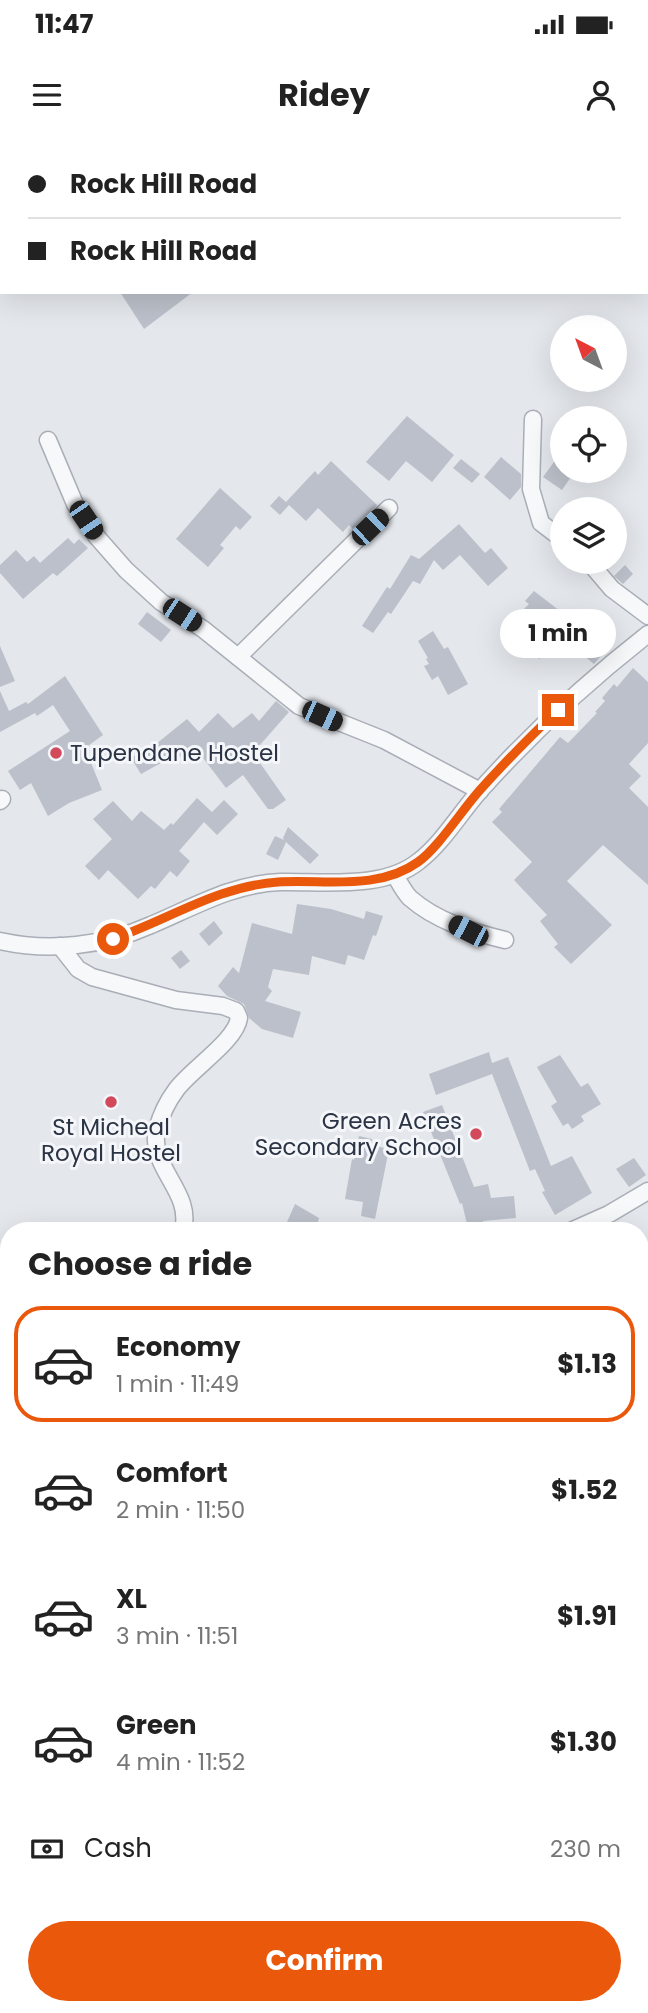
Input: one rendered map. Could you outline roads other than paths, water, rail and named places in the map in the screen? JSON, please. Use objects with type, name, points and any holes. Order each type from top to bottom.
[{"type":"street","points":[[533,419],[531,489],[541,523],[550,530]]},
{"type":"street","points":[[48,440],[75,504],[97,537],[126,570],[161,602],[203,629],[299,706],[384,740],[480,790]]},
{"type":"street","points":[[238,657],[389,508]]},
{"type":"street","points":[[599,574],[612,589],[648,616]]},
{"type":"street","points":[[0,941],[60,946],[113,939],[149,926],[215,895],[245,886],[279,882],[344,883],[395,875],[419,862],[524,743],[575,694],[648,634]]},
{"type":"street","points":[[395,875],[409,897],[432,912],[468,931],[505,940]]},
{"type":"street","points":[[60,946],[78,969],[92,977],[176,1000],[231,1008],[239,1018],[234,1032],[177,1088],[164,1109],[158,1128],[156,1151],[179,1191],[183,1222]]},
{"type":"street","points":[[591,1222],[648,1191]]},
{"type":"place","name":"Tupendane Hostel","points":[[56,753]]},
{"type":"place","name":"St Micheal Royal Hostel","points":[[111,1102]]},
{"type":"place","name":"Green Acres Secondary School","points":[[476,1134]]}]
